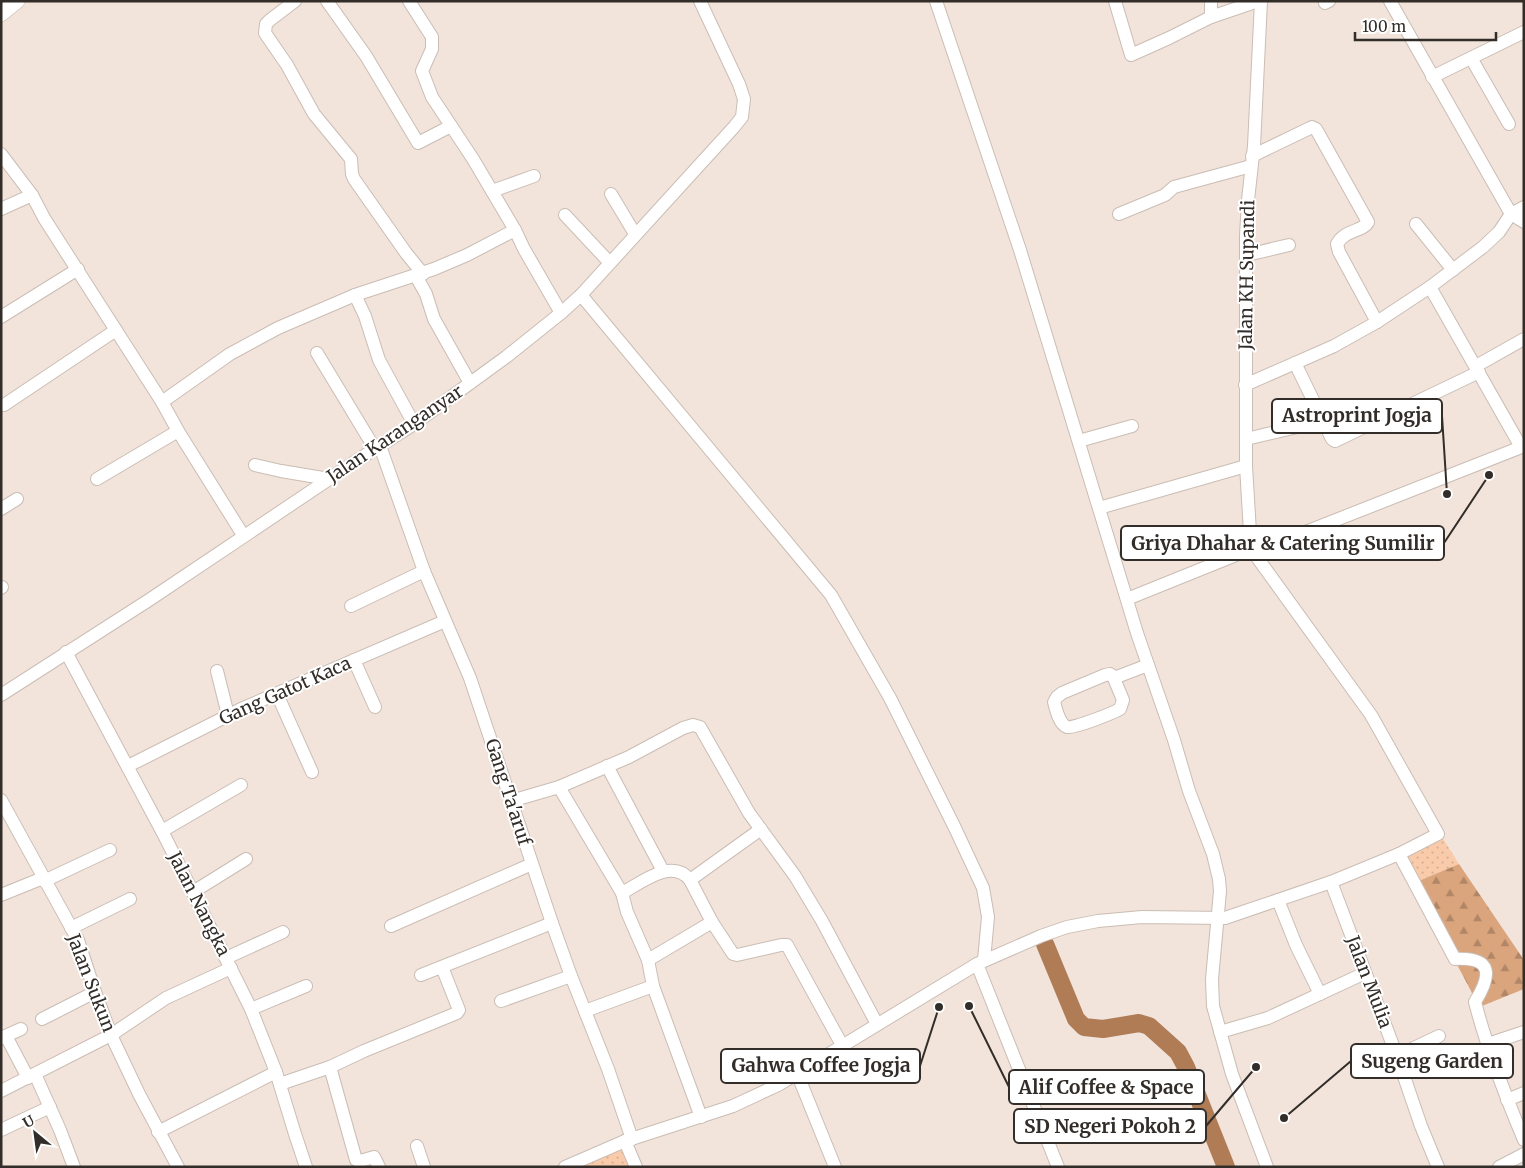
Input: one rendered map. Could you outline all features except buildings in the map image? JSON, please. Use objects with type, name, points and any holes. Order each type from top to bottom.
[{"type":"main road","points":[[1,14],[17,1]]},
{"type":"street","points":[[295,1],[266,24],[265,33],[288,65],[314,114],[351,159],[354,179],[406,253],[419,275],[434,319],[470,383]]},
{"type":"street","points":[[327,1],[366,56],[418,143],[451,126]]},
{"type":"street","points":[[409,1],[432,37],[432,49],[422,71],[432,97],[473,159],[561,313]]},
{"type":"street","name":"Jalan Karanganyar","points":[[1,695],[414,424],[561,313],[581,295],[742,117],[744,99],[740,84],[700,1]]},
{"type":"street","points":[[936,1],[1020,250],[1148,665],[1174,740],[1189,791],[1213,854],[1219,879],[1220,898],[1212,979],[1213,1006],[1232,1074],[1266,1167]]},
{"type":"street","points":[[1115,1],[1131,55],[1210,17],[1259,1]]},
{"type":"street","points":[[1210,17],[1211,1]]},
{"type":"street","name":"Jalan KH Supandi","points":[[1251,549],[1246,466],[1245,385],[1248,200],[1252,161],[1259,1]]},
{"type":"street","points":[[1390,1],[1511,214],[1524,222]]},
{"type":"street","points":[[1432,77],[1524,32]]},
{"type":"street","points":[[1471,58],[1510,124]]},
{"type":"street","points":[[1119,214],[1154,200],[1174,187],[1252,161],[1312,127],[1316,129],[1368,222],[1364,226],[1347,233],[1337,244],[1339,252],[1377,322]]},
{"type":"street","points":[[1,154],[32,195],[44,218],[162,402],[243,535]]},
{"type":"street","points":[[492,191],[534,176]]},
{"type":"street","points":[[610,194],[636,234]]},
{"type":"street","points":[[1,209],[32,195]]},
{"type":"street","points":[[1245,385],[1334,346],[1377,322],[1430,287],[1483,247],[1499,232],[1511,214],[1524,206]]},
{"type":"street","points":[[565,215],[609,262]]},
{"type":"street","points":[[1416,224],[1453,270]]},
{"type":"street","points":[[162,402],[230,354],[262,336],[355,295],[419,275],[467,255],[515,230]]},
{"type":"street","points":[[1247,255],[1290,245]]},
{"type":"street","points":[[1,317],[78,269]]},
{"type":"street","points":[[1127,599],[1251,549],[1308,531],[1522,447],[1430,287]]},
{"type":"street","points":[[355,295],[365,316],[379,360],[414,424]]},
{"type":"street","points":[[581,295],[831,595],[890,698],[983,888],[988,917],[980,962],[1058,1167]]},
{"type":"street","points":[[4,405],[116,330]]},
{"type":"street","points":[[1295,364],[1333,440],[1338,441],[1478,369],[1524,339]]},
{"type":"street","name":"Gang Ta'aruf","points":[[317,353],[377,448],[424,571],[470,678],[552,923],[608,1069],[636,1167]]},
{"type":"street","points":[[1246,439],[1323,422]]},
{"type":"street","points":[[1079,442],[1132,426]]},
{"type":"street","points":[[97,479],[178,431]]},
{"type":"street","points":[[255,465],[329,479]]},
{"type":"street","points":[[1099,508],[1246,466]]},
{"type":"street","points":[[1,509],[17,499]]},
{"type":"street","points":[[565,1167],[628,1140],[701,1117],[751,1098],[798,1073],[980,962],[1041,936],[1098,921],[1142,917],[1225,918],[1331,882],[1399,854],[1435,836],[1438,832],[1371,715],[1251,549]]},
{"type":"street","points":[[351,606],[424,571]]},
{"type":"street","name":"Gang Gatot Kaca","points":[[128,766],[228,715],[445,621]]},
{"type":"street","name":"Jalan Nangka","points":[[66,652],[162,831],[251,1010],[278,1078],[306,1167]]},
{"type":"street","points":[[354,660],[375,707]]},
{"type":"street","points":[[1114,678],[1148,665]]},
{"type":"street","points":[[217,671],[228,715]]},
{"type":"street","points":[[1110,674],[1114,678],[1123,700],[1120,709],[1105,716],[1070,727],[1063,724],[1054,702],[1059,695],[1105,675],[1110,674]]},
{"type":"street","points":[[277,694],[312,772]]},
{"type":"street","points":[[511,801],[559,788],[628,757],[684,728],[698,726],[704,731],[750,813],[795,876],[822,921],[877,1024]]},
{"type":"street","points":[[607,766],[663,871]]},
{"type":"street","points":[[162,831],[241,786]]},
{"type":"street","points":[[559,788],[622,893],[627,912],[648,960],[653,986],[701,1117]]},
{"type":"street","name":"Jalan Sukun","points":[[1,800],[71,928],[82,951],[111,1036],[158,1132],[178,1167]]},
{"type":"street","points":[[690,880],[761,830]]},
{"type":"street","points":[[1,895],[44,879],[110,850]]},
{"type":"street","points":[[1399,854],[1456,959],[1479,963],[1486,972],[1485,985],[1474,1002],[1507,1100],[1524,1140]]},
{"type":"street","points":[[193,892],[246,859]]},
{"type":"street","points":[[392,926],[532,864]]},
{"type":"street","points":[[622,893],[663,871],[677,871],[687,876],[690,880],[712,922],[733,954],[737,955],[781,944],[787,945],[842,1045]]},
{"type":"street","name":"Jalan Mulia","points":[[1331,882],[1397,1056],[1411,1101],[1438,1167]]},
{"type":"street","points":[[71,928],[130,899]]},
{"type":"street","points":[[1278,900],[1296,946],[1320,994]]},
{"type":"street","points":[[648,960],[712,922]]},
{"type":"street","points":[[421,976],[552,923]]},
{"type":"street","points":[[1,1090],[111,1036],[166,998],[283,932]]},
{"type":"street","points":[[158,1132],[278,1078],[330,1067],[457,1013],[459,1010],[442,967]]},
{"type":"street","points":[[1220,1032],[1268,1018],[1365,973]]},
{"type":"street","points":[[501,1001],[571,976]]},
{"type":"street","points":[[251,1010],[306,986]]},
{"type":"street","points":[[585,1011],[653,986]]},
{"type":"street","points":[[42,1019],[95,992]]},
{"type":"street","points":[[21,1029],[4,1037],[50,1107],[74,1167]]},
{"type":"street","points":[[1488,1044],[1524,1032]]},
{"type":"street","points":[[1397,1056],[1439,1036]]},
{"type":"street","points":[[330,1067],[356,1160],[360,1161],[374,1157],[378,1167]]},
{"type":"street","points":[[798,1073],[835,1167]]},
{"type":"street","points":[[1507,1100],[1524,1093]]},
{"type":"street","points":[[1,1130],[50,1107]]},
{"type":"street","points":[[417,1146],[424,1167]]},
{"type":"street","points":[[1499,1167],[1524,1154]]},
{"type":"shaded area","points":[[1440,834],[1459,864],[1414,883],[1400,856]]},
{"type":"shaded area","points":[[628,1141],[637,1167],[573,1167]]},
{"type":"green space","points":[[1459,864],[1524,960],[1524,989],[1477,1008],[1471,991],[1414,883]]},
{"type":"waterway","points":[[1045,944],[1076,1019],[1084,1027],[1103,1029],[1139,1023],[1149,1026],[1178,1052],[1186,1067],[1226,1167]]},
{"type":"place","name":"Griya Dhahar & Catering Sumilir","points":[[1489,475]]},
{"type":"place","name":"Astroprint Jogja","points":[[1447,494]]},
{"type":"place","name":"Alif Coffee & Space","points":[[969,1006]]},
{"type":"place","name":"Gahwa Coffee Jogja","points":[[939,1007]]},
{"type":"place","name":"SD Negeri Pokoh 2","points":[[1256,1067]]},
{"type":"place","name":"Sugeng Garden","points":[[1284,1118]]}]
